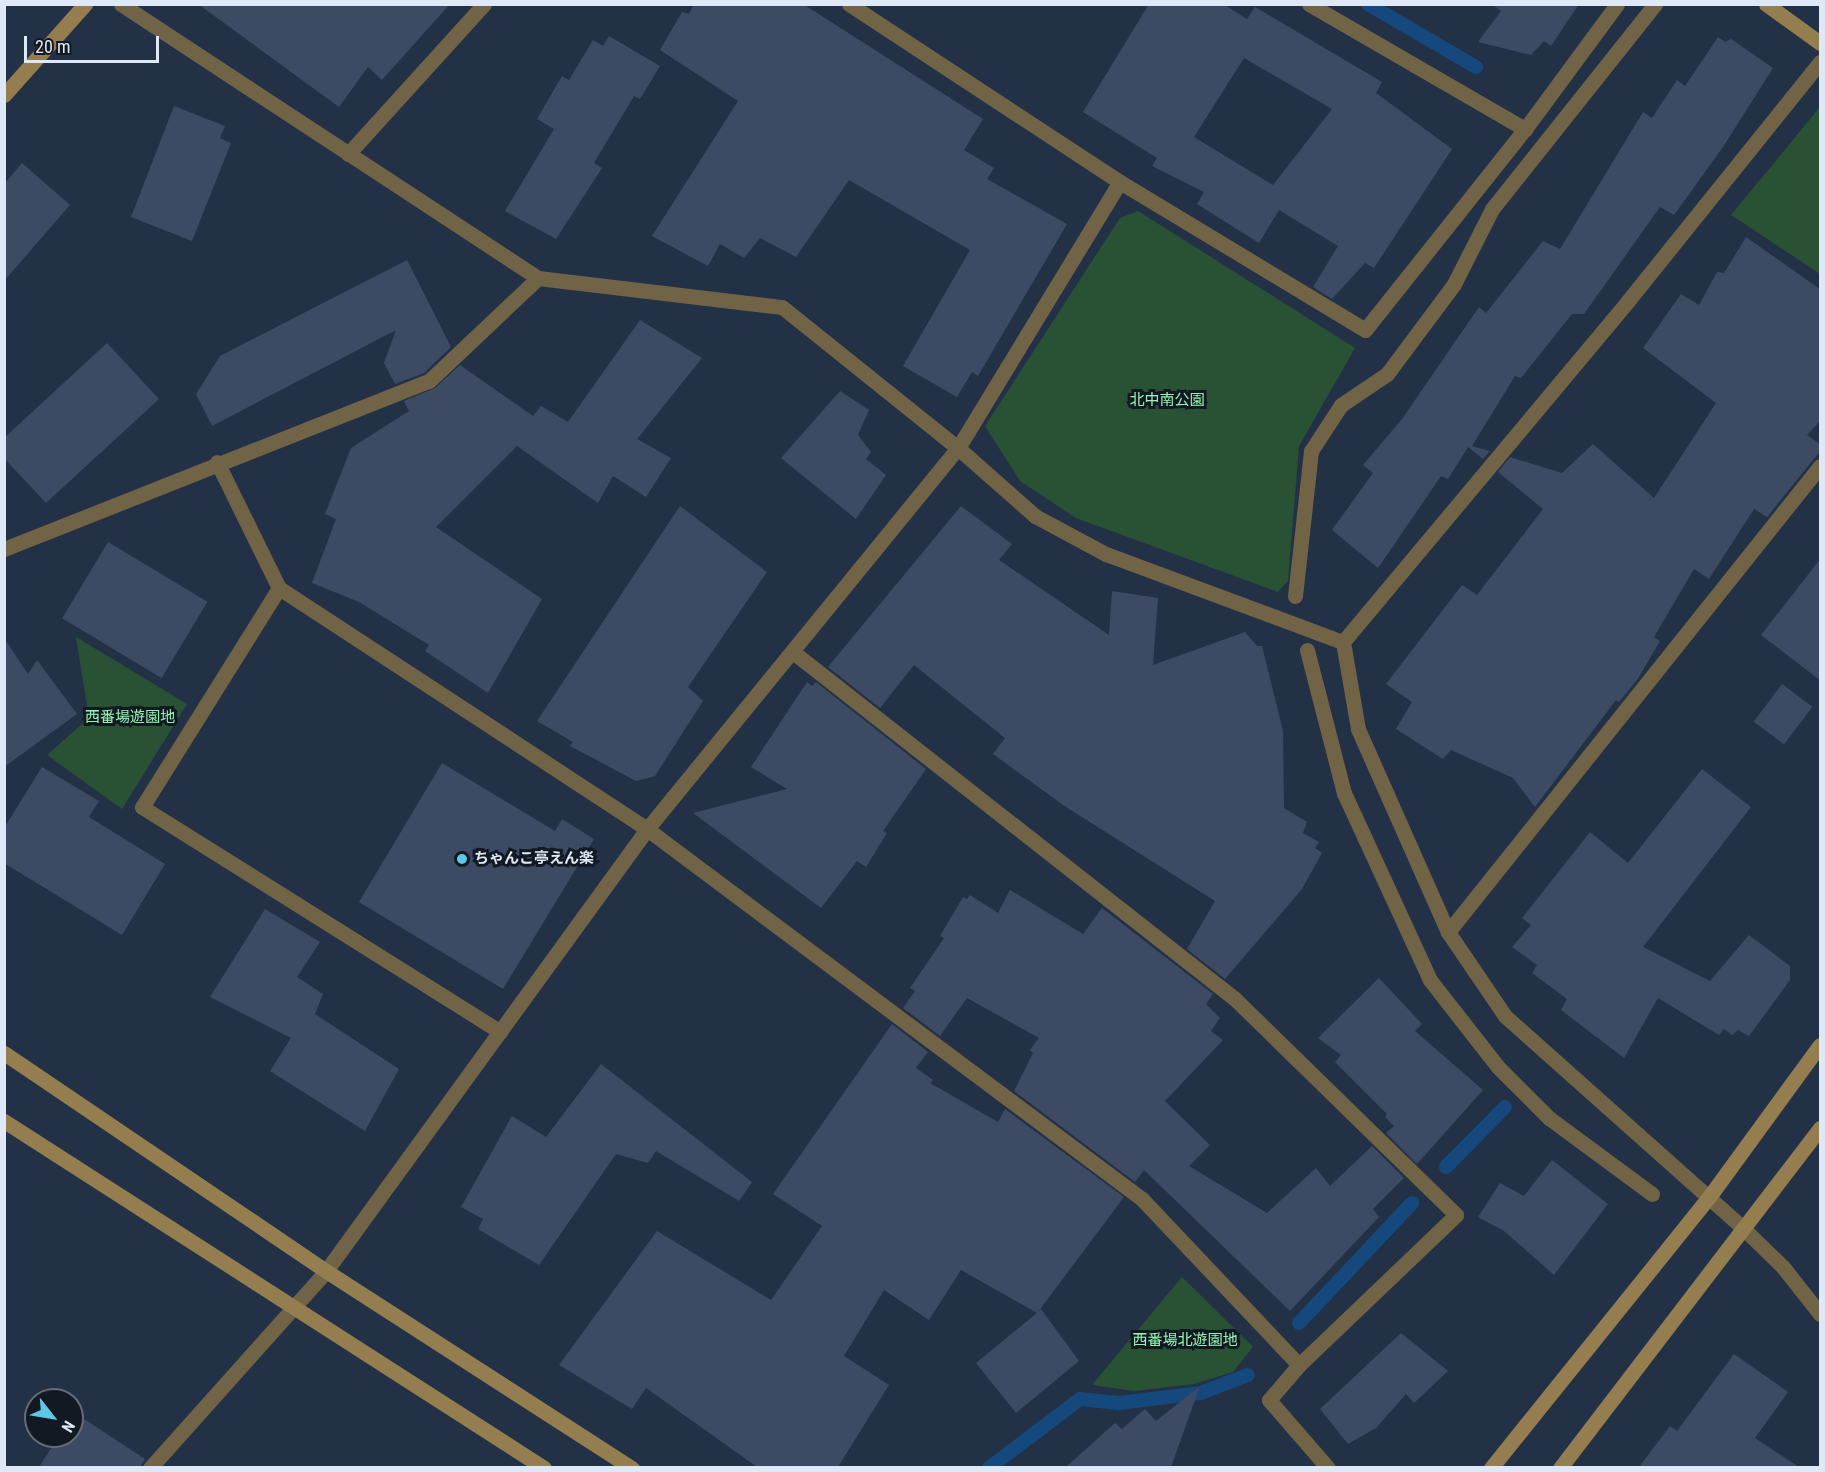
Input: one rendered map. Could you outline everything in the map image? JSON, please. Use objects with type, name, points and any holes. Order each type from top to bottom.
[{"type":"street","points":[[4,95],[86,4]]},
{"type":"street","points":[[121,4],[538,278],[782,307],[958,448],[1035,516],[1106,554],[1343,642]]},
{"type":"street","points":[[348,154],[484,4]]},
{"type":"street","points":[[849,4],[1120,182],[1365,330],[1525,129],[1617,4]]},
{"type":"street","points":[[1309,4],[1525,129]]},
{"type":"street","points":[[1295,596],[1305,448],[1341,405],[1387,374],[1454,284],[1492,209],[1655,4]]},
{"type":"street","points":[[1766,4],[1821,43]]},
{"type":"street","points":[[1821,62],[1628,302],[1343,642],[1358,729],[1448,932],[1505,1016],[1743,1228],[1783,1267],[1821,1314]]},
{"type":"street","points":[[150,1467],[326,1271],[647,829],[958,448],[1120,182]]},
{"type":"street","points":[[4,549],[217,462],[429,381],[538,278]]},
{"type":"street","points":[[217,462],[279,588],[647,829],[1143,1199],[1299,1365]]},
{"type":"street","points":[[1448,932],[1821,466]]},
{"type":"street","points":[[279,588],[142,807],[500,1032]]},
{"type":"street","points":[[1306,650],[1344,793],[1430,980],[1498,1066],[1549,1118],[1652,1194]]},
{"type":"street","points":[[793,652],[1235,999],[1456,1215],[1299,1365],[1269,1400],[1328,1467]]},
{"type":"street","points":[[1491,1467],[1709,1197],[1821,1045]]},
{"type":"street","points":[[4,1053],[326,1271],[632,1467]]},
{"type":"street","points":[[4,1121],[544,1467]]},
{"type":"street","points":[[1560,1467],[1821,1128]]},
{"type":"green space","points":[[1820,107],[1820,274],[1731,215]]},
{"type":"green space","name":"北中南公園","points":[[1138,211],[1355,348],[1299,446],[1288,581],[1278,592],[1076,518],[1020,481],[985,426],[1120,218]]},
{"type":"green space","name":"西番場遊園地","points":[[76,637],[187,704],[122,809],[47,755],[89,718]]},
{"type":"green space","name":"西番場北遊園地","points":[[1182,1277],[1253,1347],[1233,1372],[1194,1384],[1134,1391],[1092,1385]]},
{"type":"building","points":[[198,4],[450,4],[382,80],[368,67],[339,107]]},
{"type":"building","points":[[694,4],[803,4],[983,119],[964,150],[994,168],[987,179],[1067,224],[978,376],[972,372],[957,397],[903,366],[970,250],[849,180],[796,257],[760,238],[744,258],[720,244],[708,266],[652,236],[738,101],[660,50],[682,12],[689,14]]},
{"type":"building","points":[[1149,4],[1223,4],[1247,19],[1255,7],[1382,82],[1376,93],[1452,149],[1374,268],[1365,263],[1332,299],[1313,287],[1338,246],[1279,210],[1259,243],[1197,204],[1204,192],[1152,166],[1157,158],[1083,112]],"holes":[[[1244,58],[1332,109],[1273,185],[1194,137]]]},
{"type":"building","points":[[1492,4],[1579,4],[1551,46],[1544,41],[1531,55],[1478,42],[1501,11]]},
{"type":"building","points":[[609,36],[660,66],[640,99],[634,96],[594,163],[602,168],[556,239],[505,211],[554,129],[537,119],[562,76],[569,80],[593,40],[603,46]]},
{"type":"building","points":[[1718,37],[1725,42],[1731,39],[1773,68],[1723,147],[1674,215],[1660,207],[1584,314],[1572,314],[1521,378],[1515,376],[1472,446],[1490,451],[1483,459],[1468,447],[1448,479],[1441,476],[1378,568],[1332,530],[1373,473],[1363,465],[1402,419],[1479,307],[1486,313],[1543,241],[1560,249],[1643,112],[1652,118],[1677,80],[1685,86]]},
{"type":"building","points":[[174,106],[225,126],[220,138],[231,143],[192,241],[131,217]]},
{"type":"building","points":[[22,163],[70,205],[4,281],[4,184]]},
{"type":"building","points":[[1746,237],[1821,290],[1821,420],[1807,435],[1821,445],[1821,450],[1767,517],[1754,509],[1709,579],[1694,569],[1654,637],[1660,641],[1637,680],[1619,702],[1616,700],[1535,807],[1513,778],[1451,750],[1443,759],[1396,729],[1412,702],[1386,684],[1462,585],[1477,595],[1543,509],[1498,472],[1510,457],[1562,473],[1593,444],[1654,498],[1716,403],[1643,348],[1681,294],[1699,305],[1717,272],[1724,273]]},
{"type":"building","points":[[407,260],[451,347],[424,373],[395,384],[384,363],[396,330],[212,426],[196,394],[220,356]]},
{"type":"building","points":[[640,320],[702,358],[637,439],[671,458],[646,497],[613,476],[598,503],[517,446],[436,527],[542,599],[488,693],[425,651],[429,645],[359,602],[312,583],[336,519],[325,514],[351,448],[409,411],[404,401],[435,388],[460,365],[533,416],[541,406],[568,422]]},
{"type":"building","points":[[107,343],[159,399],[46,503],[4,458],[4,438]]},
{"type":"building","points":[[840,391],[869,410],[858,435],[871,452],[866,459],[886,475],[856,519],[781,458]]},
{"type":"building","points":[[680,506],[767,572],[688,687],[703,701],[655,776],[636,781],[570,746],[573,742],[537,721]]},
{"type":"building","points":[[961,506],[1012,544],[999,560],[1109,635],[1112,591],[1158,598],[1153,665],[1245,632],[1257,646],[1262,646],[1283,731],[1284,808],[1307,822],[1303,833],[1319,842],[1315,848],[1322,853],[1302,889],[1225,979],[1187,949],[1215,901],[1066,807],[993,754],[1005,738],[914,665],[880,708],[828,667]]},
{"type":"building","points":[[108,542],[207,602],[162,678],[62,618]]},
{"type":"building","points":[[1821,558],[1821,681],[1761,635]]},
{"type":"building","points":[[4,638],[28,674],[37,660],[77,714],[4,767]]},
{"type":"building","points":[[807,682],[812,686],[816,682],[926,769],[883,831],[887,833],[866,867],[857,861],[821,908],[693,813],[787,789],[751,767]]},
{"type":"building","points":[[1782,684],[1812,707],[1784,744],[1754,722]]},
{"type":"building","points":[[442,763],[555,831],[562,819],[594,839],[503,989],[359,902]]},
{"type":"building","points":[[42,767],[99,801],[89,817],[165,864],[122,935],[4,863],[4,828]]},
{"type":"building","points":[[1702,769],[1751,807],[1643,947],[1710,981],[1749,935],[1790,966],[1790,980],[1749,1036],[1738,1030],[1732,1035],[1724,1029],[1719,1035],[1658,998],[1624,1058],[1561,1010],[1567,999],[1532,973],[1537,965],[1512,947],[1531,925],[1522,918],[1590,832],[1628,863]]},
{"type":"building","points":[[1010,890],[1083,934],[1102,908],[1213,994],[1206,1004],[1220,1018],[1211,1031],[1223,1040],[1165,1101],[1210,1145],[1189,1166],[1267,1213],[1316,1168],[1330,1186],[1372,1146],[1404,1178],[1373,1209],[1379,1217],[1290,1311],[1144,1170],[1135,1182],[1014,1091],[1033,1053],[1030,1050],[1039,1038],[967,998],[940,1036],[903,1008],[915,991],[910,988],[944,938],[940,936],[963,897],[967,899],[970,895],[998,913]]},
{"type":"building","points":[[265,909],[320,942],[297,977],[323,994],[315,1014],[399,1069],[365,1131],[270,1071],[291,1038],[210,997]]},
{"type":"building","points":[[1379,978],[1422,1024],[1415,1031],[1483,1090],[1417,1164],[1386,1133],[1394,1126],[1385,1117],[1387,1114],[1335,1062],[1341,1055],[1318,1038]]},
{"type":"building","points":[[892,1024],[928,1052],[916,1068],[933,1080],[930,1083],[998,1122],[1005,1109],[1124,1197],[1038,1312],[1041,1309],[1079,1361],[1016,1413],[976,1363],[1037,1313],[961,1270],[929,1320],[884,1290],[844,1356],[889,1385],[838,1467],[757,1467],[646,1388],[632,1409],[559,1365],[657,1231],[771,1300],[822,1226],[773,1194]]},
{"type":"building","points":[[601,1064],[752,1182],[739,1201],[656,1151],[648,1163],[616,1154],[539,1265],[478,1229],[483,1219],[461,1207],[512,1116],[546,1137]]},
{"type":"building","points":[[1552,1160],[1608,1204],[1554,1275],[1504,1231],[1478,1217],[1500,1183],[1524,1196]]},
{"type":"building","points":[[1401,1333],[1448,1371],[1414,1403],[1406,1394],[1376,1428],[1348,1444],[1320,1409]]},
{"type":"building","points":[[1734,1354],[1788,1392],[1755,1438],[1799,1467],[1639,1467],[1670,1426],[1677,1431]]},
{"type":"building","points":[[1200,1386],[1171,1467],[1066,1467],[1115,1423],[1122,1429],[1145,1409],[1156,1421]]},
{"type":"building","points":[[84,1419],[145,1459],[140,1467],[39,1467],[51,1448],[84,1448]]},
{"type":"waterway","points":[[1368,4],[1476,67]]},
{"type":"waterway","points":[[1446,1167],[1505,1107]]},
{"type":"waterway","points":[[1299,1323],[1412,1203]]},
{"type":"waterway","points":[[989,1468],[1080,1399],[1119,1403],[1201,1393],[1248,1375]]},
{"type":"place","name":"ちゃんこ亭えん楽","points":[[462,859]]}]
